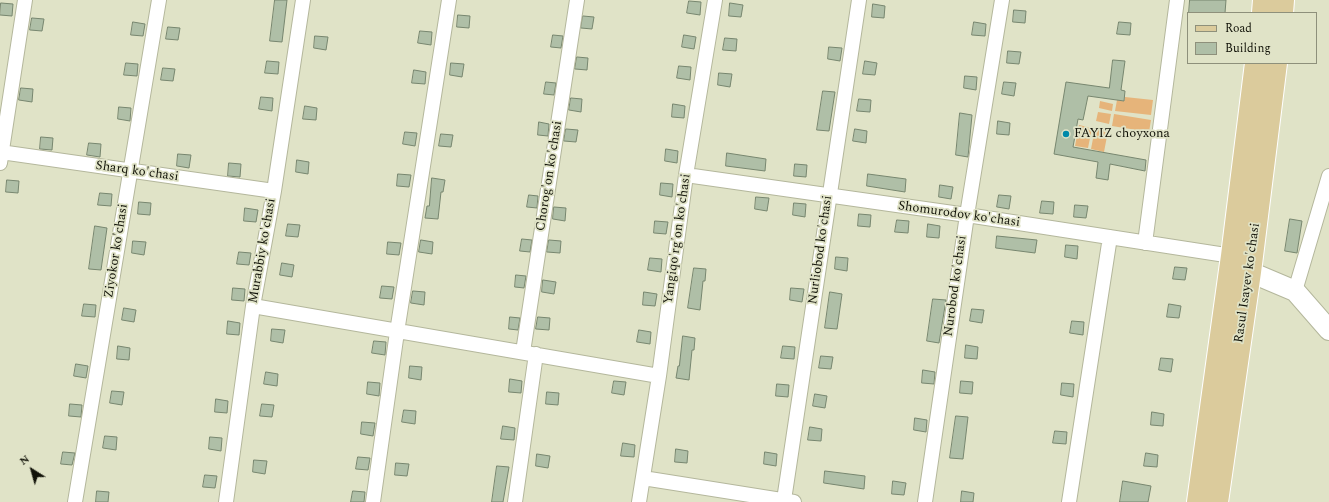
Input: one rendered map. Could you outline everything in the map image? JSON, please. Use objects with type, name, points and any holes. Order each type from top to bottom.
[{"type":"main road","points":[[1263,12],[1264,0]]},
{"type":"main road","points":[[1282,12],[1283,0]]},
{"type":"main road","name":"Rasul Isayev ko'chasi","points":[[1198,502],[1232,256],[1256,64]]},
{"type":"main road","name":"Rasul Isayev ko'chasi","points":[[1217,502],[1250,272],[1276,64]]},
{"type":"street","points":[[1,156],[25,0]]},
{"type":"street","name":"Ziyokor ko'chasi","points":[[75,502],[159,0]]},
{"type":"street","name":"Murabbiy ko'chasi","points":[[226,502],[253,306],[274,191],[303,0]]},
{"type":"street","points":[[373,502],[397,332],[449,0]]},
{"type":"street","name":"Chorog'on ko'chasi","points":[[515,502],[529,353],[577,0]]},
{"type":"street","name":"Yangiqo'rg'on ko'chasi","points":[[639,502],[659,376],[686,175],[715,0]]},
{"type":"street","name":"Nurliobod ko'chasi","points":[[789,501],[828,196],[858,0]]},
{"type":"street","name":"Nurobod ko'chasi","points":[[926,502],[967,216],[1002,0]]},
{"type":"street","points":[[1144,243],[1177,0]]},
{"type":"street","name":"Sharq ko'chasi","points":[[1,156],[131,171],[274,191]]},
{"type":"street","name":"Shomurodov ko'chasi","points":[[686,175],[1232,256]]},
{"type":"street","points":[[1295,291],[1329,176]]},
{"type":"street","points":[[1069,502],[1110,237]]},
{"type":"street","points":[[1250,272],[1295,291],[1329,330]]},
{"type":"street","points":[[253,306],[659,376]]},
{"type":"street","points":[[643,478],[789,501]]},
{"type":"shaded area","points":[[1125,97],[1153,100],[1151,115],[1115,111],[1117,100],[1124,101]]},
{"type":"shaded area","points":[[1100,101],[1113,104],[1112,111],[1099,108]]},
{"type":"shaded area","points":[[1098,112],[1111,114],[1109,124],[1096,121]]},
{"type":"shaded area","points":[[1114,114],[1151,120],[1149,132],[1112,126]]},
{"type":"shaded area","points":[[1079,125],[1092,128],[1088,148],[1075,146]]},
{"type":"shaded area","points":[[1095,128],[1108,131],[1104,152],[1091,149]]},
{"type":"building","points":[[275,0],[287,0],[282,42],[270,41]]},
{"type":"building","points":[[1190,0],[1226,0],[1225,12],[1189,12]]},
{"type":"building","points":[[689,1],[701,2],[700,15],[687,13]]},
{"type":"building","points":[[1,3],[13,4],[12,16],[0,15]]},
{"type":"building","points":[[730,3],[743,5],[741,17],[729,16]]},
{"type":"building","points":[[873,4],[885,6],[884,18],[872,17]]},
{"type":"building","points":[[1014,10],[1026,11],[1025,23],[1013,22]]},
{"type":"building","points":[[458,15],[470,16],[469,28],[457,27]]},
{"type":"building","points":[[583,16],[594,17],[592,29],[581,28]]},
{"type":"building","points":[[32,18],[44,19],[42,31],[30,30]]},
{"type":"building","points":[[133,22],[145,24],[143,36],[131,35]]},
{"type":"building","points":[[974,22],[986,24],[985,36],[972,35]]},
{"type":"building","points":[[1119,22],[1131,23],[1130,35],[1117,34]]},
{"type":"building","points":[[168,27],[180,28],[178,40],[166,39]]},
{"type":"building","points":[[420,31],[432,32],[431,45],[418,43]]},
{"type":"building","points":[[553,35],[563,36],[561,48],[551,47]]},
{"type":"building","points":[[684,35],[696,37],[694,49],[682,47]]},
{"type":"building","points":[[315,36],[328,37],[326,50],[314,48]]},
{"type":"building","points":[[725,38],[737,39],[736,51],[723,50]]},
{"type":"building","points":[[829,47],[842,48],[840,61],[828,59]]},
{"type":"building","points":[[1008,51],[1021,52],[1019,64],[1007,63]]},
{"type":"building","points":[[577,57],[588,58],[587,70],[575,69]]},
{"type":"building","name":"FAYIZ choyxona","points":[[1113,60],[1125,61],[1121,90],[1125,91],[1124,101],[1088,96],[1083,120],[1078,119],[1073,147],[1146,160],[1145,171],[1110,164],[1108,180],[1096,178],[1098,162],[1054,154],[1066,82],[1109,88]]},
{"type":"building","points":[[267,61],[279,62],[278,74],[265,73]]},
{"type":"building","points":[[865,61],[877,63],[875,75],[863,74]]},
{"type":"building","points":[[126,63],[138,64],[137,76],[124,75]]},
{"type":"building","points":[[451,63],[464,64],[462,77],[450,75]]},
{"type":"building","points":[[679,66],[691,67],[690,80],[677,78]]},
{"type":"building","points":[[163,68],[175,69],[173,81],[161,80]]},
{"type":"building","points":[[414,70],[426,72],[425,84],[412,83]]},
{"type":"building","points":[[719,73],[732,74],[730,87],[718,85]]},
{"type":"building","points":[[965,76],[977,77],[976,90],[964,88]]},
{"type":"building","points":[[546,82],[556,83],[554,95],[544,94]]},
{"type":"building","points":[[1004,82],[1016,83],[1014,96],[1002,94]]},
{"type":"building","points":[[21,88],[33,89],[32,102],[19,100]]},
{"type":"building","points":[[823,91],[835,92],[829,131],[817,130]]},
{"type":"building","points":[[261,97],[273,98],[272,111],[259,109]]},
{"type":"building","points":[[571,98],[582,99],[581,112],[569,110]]},
{"type":"building","points":[[859,99],[871,100],[870,112],[857,111]]},
{"type":"building","points":[[673,104],[685,106],[684,118],[672,117]]},
{"type":"building","points":[[305,106],[317,108],[316,120],[303,119]]},
{"type":"building","points":[[119,107],[131,108],[130,121],[118,119]]},
{"type":"building","points":[[960,113],[972,115],[968,157],[956,155]]},
{"type":"building","points":[[998,121],[1010,123],[1009,135],[997,134]]},
{"type":"building","points":[[539,122],[549,124],[548,136],[538,135]]},
{"type":"building","points":[[566,129],[578,130],[576,142],[564,141]]},
{"type":"building","points":[[855,129],[867,131],[866,143],[853,141]]},
{"type":"building","points":[[405,132],[417,133],[415,146],[403,144]]},
{"type":"building","points":[[441,134],[453,135],[451,147],[439,146]]},
{"type":"building","points":[[41,137],[53,138],[52,150],[40,149]]},
{"type":"building","points":[[89,143],[101,144],[100,157],[87,155]]},
{"type":"building","points":[[666,149],[678,151],[677,163],[665,161]]},
{"type":"building","points":[[727,153],[766,159],[765,171],[726,166]]},
{"type":"building","points":[[178,154],[191,155],[189,168],[177,166]]},
{"type":"building","points":[[297,160],[309,162],[308,174],[296,172]]},
{"type":"building","points":[[229,163],[241,164],[240,177],[228,176]]},
{"type":"building","points":[[795,164],[807,165],[806,177],[794,176]]},
{"type":"building","points":[[398,174],[411,175],[409,187],[397,186]]},
{"type":"building","points":[[868,174],[906,179],[905,192],[867,186]]},
{"type":"building","points":[[432,178],[445,180],[443,192],[441,192],[438,219],[425,218],[427,206],[429,206]]},
{"type":"building","points":[[7,180],[19,181],[18,193],[6,192]]},
{"type":"building","points":[[661,183],[673,184],[672,197],[660,195]]},
{"type":"building","points":[[940,185],[953,187],[951,199],[939,197]]},
{"type":"building","points":[[100,193],[112,194],[111,206],[98,205]]},
{"type":"building","points":[[529,195],[538,196],[537,208],[527,207]]},
{"type":"building","points":[[999,195],[1011,196],[1009,209],[997,207]]},
{"type":"building","points":[[756,197],[769,198],[767,211],[755,209]]},
{"type":"building","points":[[1042,201],[1054,202],[1053,214],[1040,213]]},
{"type":"building","points":[[139,202],[151,203],[150,215],[138,214]]},
{"type":"building","points":[[794,203],[806,204],[805,217],[793,215]]},
{"type":"building","points":[[1075,205],[1088,206],[1086,218],[1074,217]]},
{"type":"building","points":[[554,207],[566,208],[565,221],[553,219]]},
{"type":"building","points":[[245,208],[258,210],[256,222],[244,221]]},
{"type":"building","points":[[859,214],[871,215],[870,227],[858,226]]},
{"type":"building","points":[[1290,219],[1302,221],[1297,253],[1285,251]]},
{"type":"building","points":[[897,220],[909,221],[908,233],[895,232]]},
{"type":"building","points":[[655,221],[668,222],[666,234],[654,233]]},
{"type":"building","points":[[288,224],[300,225],[298,237],[286,236]]},
{"type":"building","points":[[928,224],[940,226],[939,238],[927,237]]},
{"type":"building","points":[[95,226],[107,228],[101,270],[89,269]]},
{"type":"building","points":[[997,236],[1037,240],[1035,253],[996,248]]},
{"type":"building","points":[[522,239],[532,240],[530,252],[520,251]]},
{"type":"building","points":[[421,240],[433,242],[432,254],[419,252]]},
{"type":"building","points":[[549,240],[561,241],[560,253],[547,252]]},
{"type":"building","points":[[133,241],[146,242],[144,255],[132,253]]},
{"type":"building","points":[[388,242],[401,243],[399,255],[387,254]]},
{"type":"building","points":[[1066,245],[1078,246],[1077,259],[1065,257]]},
{"type":"building","points":[[239,252],[251,253],[249,265],[237,264]]},
{"type":"building","points":[[836,257],[848,258],[847,271],[835,269]]},
{"type":"building","points":[[650,258],[662,259],[661,272],[648,270]]},
{"type":"building","points":[[282,263],[294,265],[292,277],[280,275]]},
{"type":"building","points":[[1175,267],[1187,268],[1185,280],[1173,279]]},
{"type":"building","points":[[694,268],[706,269],[705,281],[703,281],[700,310],[688,308]]},
{"type":"building","points":[[516,275],[526,276],[524,288],[515,287]]},
{"type":"building","points":[[543,280],[556,282],[554,294],[542,292]]},
{"type":"building","points":[[382,286],[394,287],[392,299],[380,298]]},
{"type":"building","points":[[233,288],[245,289],[244,301],[232,300]]},
{"type":"building","points":[[791,288],[804,289],[802,302],[790,300]]},
{"type":"building","points":[[413,291],[425,292],[424,305],[411,303]]},
{"type":"building","points":[[644,292],[657,294],[655,306],[643,305]]},
{"type":"building","points":[[830,292],[842,294],[837,329],[825,328]]},
{"type":"building","points":[[933,299],[946,300],[939,343],[927,341]]},
{"type":"building","points":[[84,304],[96,305],[95,317],[82,316]]},
{"type":"building","points":[[1169,304],[1181,306],[1179,318],[1167,317]]},
{"type":"building","points":[[124,308],[136,310],[134,322],[122,320]]},
{"type":"building","points":[[972,309],[984,310],[982,323],[970,321]]},
{"type":"building","points":[[510,317],[520,318],[518,330],[509,329]]},
{"type":"building","points":[[538,317],[550,318],[549,330],[536,329]]},
{"type":"building","points":[[228,321],[240,323],[239,335],[227,334]]},
{"type":"building","points":[[1072,321],[1084,322],[1083,335],[1070,333]]},
{"type":"building","points":[[272,329],[285,330],[283,343],[271,341]]},
{"type":"building","points":[[639,330],[651,332],[650,344],[637,342]]},
{"type":"building","points":[[683,336],[695,338],[694,350],[692,350],[689,380],[676,378]]},
{"type":"building","points":[[374,341],[386,342],[385,355],[372,353]]},
{"type":"building","points":[[966,345],[978,347],[977,359],[965,358]]},
{"type":"building","points":[[118,346],[130,348],[129,360],[117,359]]},
{"type":"building","points":[[783,346],[795,347],[794,359],[781,358]]},
{"type":"building","points":[[821,356],[833,357],[831,369],[819,368]]},
{"type":"building","points":[[1161,358],[1173,359],[1171,372],[1159,370]]},
{"type":"building","points":[[76,364],[88,366],[86,378],[74,376]]},
{"type":"building","points":[[410,366],[422,367],[421,380],[409,378]]},
{"type":"building","points":[[923,370],[935,372],[934,384],[922,383]]},
{"type":"building","points":[[266,372],[278,374],[277,386],[264,384]]},
{"type":"building","points":[[510,379],[522,381],[521,393],[509,392]]},
{"type":"building","points":[[614,381],[626,382],[624,395],[612,393]]},
{"type":"building","points":[[961,381],[973,382],[972,394],[960,393]]},
{"type":"building","points":[[368,382],[380,383],[379,396],[367,394]]},
{"type":"building","points":[[1062,383],[1074,384],[1073,397],[1061,395]]},
{"type":"building","points":[[777,384],[789,385],[788,397],[776,396]]},
{"type":"building","points":[[112,391],[124,392],[122,405],[110,403]]},
{"type":"building","points":[[547,392],[559,393],[558,405],[546,404]]},
{"type":"building","points":[[815,394],[827,396],[825,408],[813,406]]},
{"type":"building","points":[[216,399],[228,401],[227,413],[215,412]]},
{"type":"building","points":[[70,404],[82,405],[81,417],[69,416]]},
{"type":"building","points":[[262,404],[274,405],[272,417],[260,416]]},
{"type":"building","points":[[404,410],[416,411],[415,424],[402,422]]},
{"type":"building","points":[[1152,412],[1164,414],[1163,426],[1151,425]]},
{"type":"building","points":[[956,416],[968,417],[963,459],[950,458]]},
{"type":"building","points":[[915,418],[927,420],[926,432],[914,430]]},
{"type":"building","points":[[362,422],[375,423],[373,436],[361,434]]},
{"type":"building","points":[[503,426],[515,428],[514,440],[501,439]]},
{"type":"building","points":[[810,427],[822,429],[821,441],[808,440]]},
{"type":"building","points":[[1055,431],[1067,432],[1066,444],[1053,443]]},
{"type":"building","points":[[105,436],[117,437],[116,450],[103,448]]},
{"type":"building","points":[[210,437],[222,438],[221,451],[209,449]]},
{"type":"building","points":[[623,443],[635,445],[634,457],[621,456]]},
{"type":"building","points":[[676,449],[688,451],[687,463],[675,462]]},
{"type":"building","points":[[63,452],[75,453],[72,465],[61,464]]},
{"type":"building","points":[[765,452],[777,454],[776,466],[764,464]]},
{"type":"building","points":[[1146,453],[1158,455],[1157,467],[1144,466]]},
{"type":"building","points":[[537,454],[550,456],[548,468],[536,466]]},
{"type":"building","points":[[358,457],[370,458],[368,470],[356,469]]},
{"type":"building","points":[[254,460],[267,461],[265,474],[253,472]]},
{"type":"building","points":[[396,463],[409,464],[407,476],[395,475]]},
{"type":"building","points":[[497,466],[509,467],[503,502],[492,502]]},
{"type":"building","points":[[825,471],[865,476],[864,489],[824,483]]},
{"type":"building","points":[[205,475],[217,476],[215,488],[203,487]]},
{"type":"building","points":[[893,481],[906,483],[904,495],[892,494]]},
{"type":"building","points":[[1123,481],[1151,486],[1148,502],[1120,502]]},
{"type":"building","points":[[97,491],[109,492],[108,502],[96,502]]},
{"type":"building","points":[[353,491],[365,492],[364,502],[351,502]]},
{"type":"building","points":[[962,491],[974,493],[973,502],[961,502]]},
{"type":"place","name":"FAYIZ choyxona","points":[[1066,134]]}]
